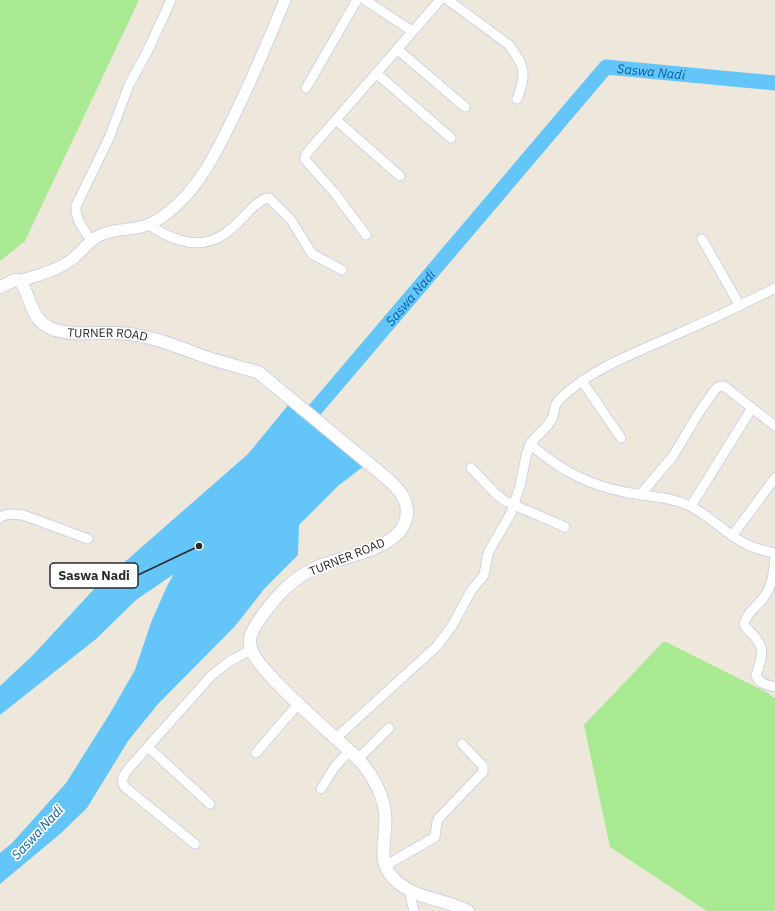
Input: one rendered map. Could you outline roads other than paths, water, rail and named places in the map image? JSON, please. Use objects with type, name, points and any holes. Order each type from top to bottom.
[{"type":"main road","points":[[0,287],[15,280],[20,281]]},
{"type":"main road","name":"TURNER ROAD","points":[[20,281],[25,288],[31,307],[36,316],[48,327],[59,331],[78,333],[118,333],[143,337],[258,372],[399,489],[408,508],[402,528],[395,536],[367,551],[316,568],[298,578],[283,590],[274,600],[253,630],[250,636],[251,650]]},
{"type":"main road","points":[[251,650],[265,669],[298,704],[365,766],[374,782],[384,807],[385,826],[383,849],[385,866],[390,875],[409,890],[468,911]]},
{"type":"street","points":[[92,241],[78,221],[75,212],[76,206],[109,138],[129,85],[148,50],[171,0]]},
{"type":"street","points":[[20,281],[65,264],[92,241],[105,234],[148,224],[165,215],[178,204],[209,164],[224,139],[254,77],[285,0]]},
{"type":"street","points":[[306,88],[357,0]]},
{"type":"street","points":[[365,0],[412,31]]},
{"type":"street","points":[[366,235],[334,192],[307,162],[305,158],[306,154],[440,0]]},
{"type":"street","points":[[448,0],[509,45],[516,54],[523,71],[524,79],[517,99]]},
{"type":"street","points":[[397,50],[465,108]]},
{"type":"street","points":[[376,73],[451,138]]},
{"type":"street","points":[[336,120],[400,176]]},
{"type":"street","points":[[148,224],[166,235],[184,241],[206,242],[216,239],[224,234],[259,202],[269,198],[291,220],[312,254],[342,270]]},
{"type":"street","points":[[702,239],[740,306]]},
{"type":"street","points":[[336,738],[437,646],[452,626],[471,591],[484,575],[488,553],[511,513],[520,486],[530,444],[552,418],[556,403],[573,387],[611,364],[740,306],[775,288]]},
{"type":"street","points":[[582,381],[621,438]]},
{"type":"street","points":[[640,494],[673,456],[698,414],[718,387],[724,386],[727,388],[775,426]]},
{"type":"street","points":[[691,506],[752,408]]},
{"type":"street","points":[[530,444],[561,468],[588,482],[612,490],[664,497],[691,506],[732,536],[746,544],[760,550],[775,553]]},
{"type":"street","points":[[471,468],[495,493],[505,501],[565,527]]},
{"type":"street","points":[[732,536],[775,478]]},
{"type":"street","points":[[0,518],[9,514],[23,515],[88,539]]},
{"type":"street","points":[[775,557],[774,571],[766,594],[747,615],[744,624],[757,639],[762,649],[761,661],[756,677],[760,682],[775,687]]},
{"type":"street","points":[[196,844],[123,786],[122,778],[212,675],[230,661],[251,650]]},
{"type":"street","points":[[256,753],[298,704]]},
{"type":"street","points":[[358,759],[389,728]]},
{"type":"street","points":[[385,866],[435,837],[436,822],[483,772],[483,766],[462,744]]},
{"type":"street","points":[[148,747],[210,804]]},
{"type":"street","points":[[321,788],[334,768],[349,750]]},
{"type":"street","points":[[409,890],[414,911]]},
{"type":"water","points":[[289,404],[364,466],[338,486],[299,525],[298,555],[265,588],[236,625],[158,704],[128,741],[87,808],[60,834],[0,884],[0,853],[12,843],[66,783],[109,715],[135,670],[152,620],[174,574],[136,600],[96,639],[0,715],[0,686],[34,654],[95,588],[248,454]]},
{"type":"waterway","name":"Saswa Nadi","points":[[302,425],[606,67],[775,83]]},
{"type":"place","name":"Saswa Nadi","points":[[199,546]]}]
